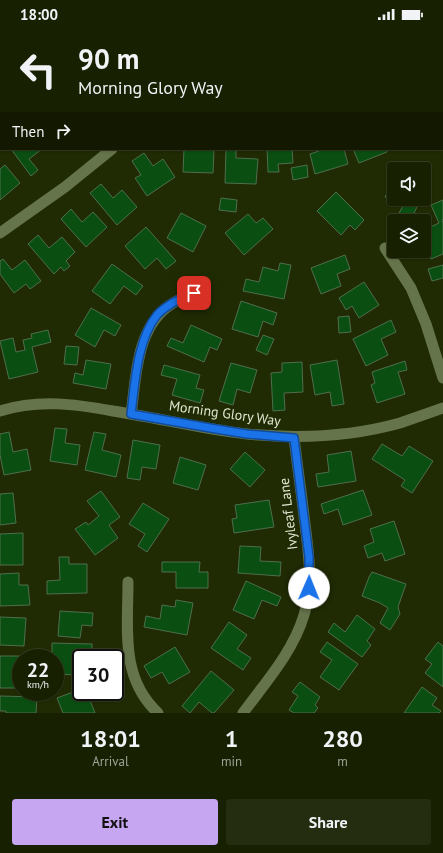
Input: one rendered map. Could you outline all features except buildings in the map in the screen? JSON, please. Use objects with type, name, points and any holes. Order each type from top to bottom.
[{"type":"street","points":[[0,233],[65,187],[111,150]]},
{"type":"street","points":[[385,248],[411,288],[426,324],[443,378]]},
{"type":"street","points":[[131,414],[137,369],[143,344],[149,328],[157,315],[167,307],[204,288]]},
{"type":"street","name":"Morning Glory Way","points":[[0,411],[27,404],[53,403],[82,406],[247,434],[294,438],[327,436],[362,431],[399,423],[443,408]]},
{"type":"street","name":"Ivyleaf Lane","points":[[242,713],[285,654],[303,617],[307,604],[309,588],[309,557],[294,438]]},
{"type":"street","points":[[128,582],[128,647],[133,672],[139,689],[149,705],[158,713]]},
{"type":"route","points":[[194,293],[167,307],[157,315],[149,328],[143,344],[137,369],[131,414],[247,434],[294,438],[309,557],[309,588]]}]
